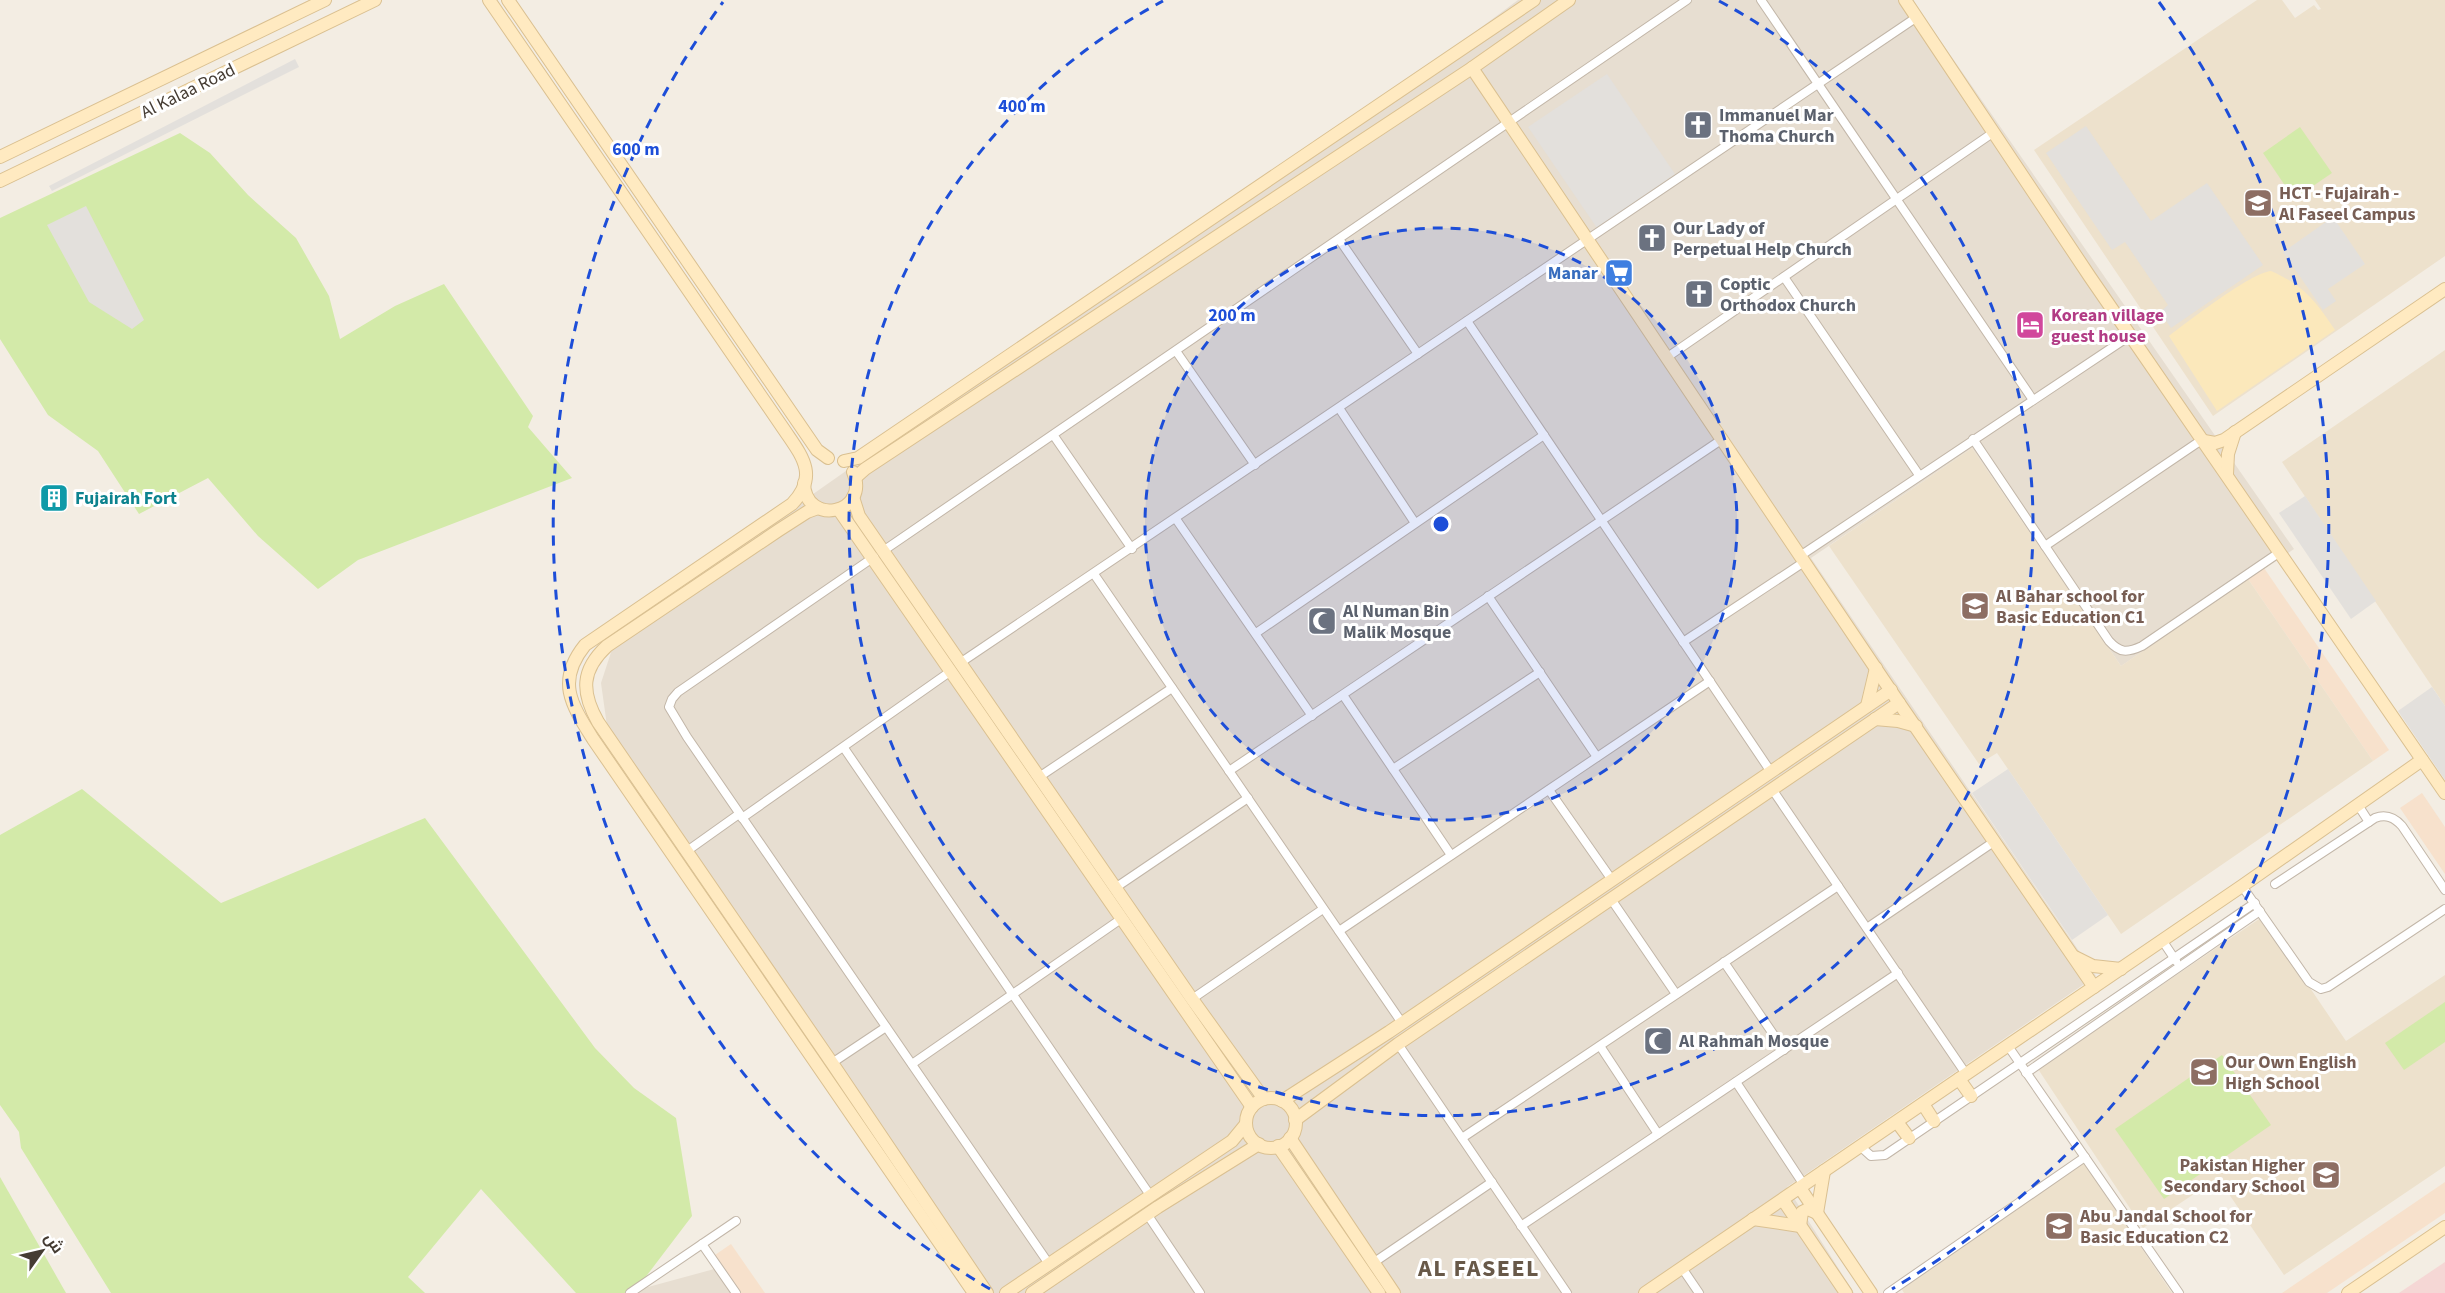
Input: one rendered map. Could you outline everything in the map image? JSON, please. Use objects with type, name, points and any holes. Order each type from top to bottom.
[{"type":"street","name":"Al Kalaa Road","points":[[0,157],[325,0]]},
{"type":"street","name":"Al Kalaa Road","points":[[0,181],[375,0]]},
{"type":"street","points":[[508,0],[817,450],[828,458],[844,461],[858,458],[1534,0]]},
{"type":"street","points":[[1252,1107],[1121,919],[879,554],[857,513],[853,497],[856,477],[1472,68],[1569,0]]},
{"type":"street","points":[[1049,1264],[674,718],[669,707],[672,699],[678,692],[1687,0]]},
{"type":"street","points":[[1761,0],[2033,400]]},
{"type":"street","points":[[1905,0],[2445,793]]},
{"type":"street","points":[[488,1],[785,430],[805,462],[806,495],[818,508],[826,511],[839,510],[853,497]]},
{"type":"street","points":[[687,851],[844,748],[956,667],[1917,17]]},
{"type":"street","points":[[1472,68],[1899,703],[2094,987]]},
{"type":"street","points":[[1358,143],[1351,139],[1352,132],[1377,115],[1392,96]]},
{"type":"street","points":[[1666,358],[1994,132]]},
{"type":"street","points":[[1276,197],[1320,161],[1318,153],[1309,151]]},
{"type":"street","points":[[1340,240],[1418,354]]},
{"type":"street","points":[[1784,277],[1919,475]]},
{"type":"street","points":[[2046,546],[2204,440],[2219,442],[2235,432],[2445,289]]},
{"type":"street","points":[[1467,321],[1771,772]]},
{"type":"street","points":[[1683,642],[1919,475],[2131,335]]},
{"type":"street","points":[[1176,351],[1255,465]]},
{"type":"street","points":[[1339,408],[1415,523]]},
{"type":"street","points":[[2227,475],[2228,454],[2235,432]]},
{"type":"street","points":[[1256,633],[1544,435]]},
{"type":"street","points":[[1053,436],[1132,549]]},
{"type":"street","points":[[1973,439],[2109,641],[2117,649],[2123,651],[2142,646],[2280,552]]},
{"type":"street","points":[[1229,771],[1721,440]]},
{"type":"street","points":[[828,458],[814,463],[792,504],[585,645],[570,670],[568,685],[570,700],[599,749],[951,1251],[987,1293]]},
{"type":"street","points":[[844,461],[856,477]]},
{"type":"street","points":[[818,508],[807,512],[779,530],[607,645],[589,666],[586,694],[590,709],[832,1063],[951,1251],[974,1293]]},
{"type":"street","points":[[839,510],[879,554]]},
{"type":"street","points":[[1176,519],[1312,716]]},
{"type":"street","points":[[1095,574],[1402,1023]]},
{"type":"street","points":[[1488,596],[1597,757]]},
{"type":"street","points":[[956,667],[1039,777],[1264,1099]]},
{"type":"street","points":[[1867,706],[1876,669]]},
{"type":"street","points":[[1393,770],[1540,672]]},
{"type":"street","points":[[1339,931],[1710,681]]},
{"type":"street","points":[[1039,777],[1172,688]]},
{"type":"street","points":[[1282,1101],[1402,1023],[1891,690]]},
{"type":"street","points":[[1343,695],[1451,855]]},
{"type":"street","points":[[1295,1120],[1398,1044],[1899,703]]},
{"type":"street","points":[[1875,719],[1898,721],[1916,726]]},
{"type":"street","points":[[844,748],[1150,1195]]},
{"type":"street","points":[[1645,1293],[2242,886],[2422,760]]},
{"type":"street","points":[[1773,789],[1898,973],[1962,1077],[1971,1096]]},
{"type":"street","points":[[1549,790],[1612,880]]},
{"type":"street","points":[[1115,888],[1248,798]]},
{"type":"street","points":[[2358,805],[2369,822]]},
{"type":"street","points":[[2275,884],[2381,816],[2398,821],[2445,890]]},
{"type":"street","points":[[1867,928],[1995,841]]},
{"type":"street","points":[[1462,1138],[1838,886]]},
{"type":"street","points":[[2242,886],[2309,982],[2321,988],[2328,987],[2445,909]]},
{"type":"street","points":[[1611,899],[1677,994]]},
{"type":"street","points":[[1860,1146],[1871,1156],[1880,1157],[2255,903]]},
{"type":"street","points":[[1192,999],[1323,909]]},
{"type":"street","points":[[2026,1073],[2260,911]]},
{"type":"street","points":[[912,1064],[1121,919]]},
{"type":"street","points":[[2162,940],[2180,966]]},
{"type":"street","points":[[2073,956],[2093,966],[2121,969]]},
{"type":"street","points":[[2068,1005],[2078,993],[2081,979],[2073,956]]},
{"type":"street","points":[[1724,962],[1784,1050]]},
{"type":"street","points":[[1521,1226],[1898,973]]},
{"type":"street","points":[[832,1063],[886,1027]]},
{"type":"street","points":[[1398,1044],[1567,1293]]},
{"type":"street","points":[[1600,1046],[1658,1134]]},
{"type":"street","points":[[2008,1046],[2179,1293]]},
{"type":"street","points":[[1736,1082],[1817,1213],[1871,1293]]},
{"type":"street","points":[[1006,1293],[1232,1141],[1246,1124],[1252,1107],[1264,1099],[1282,1101],[1291,1108],[1295,1120],[1290,1138],[1278,1146],[1269,1147],[1259,1144],[1250,1136],[1246,1124]]},
{"type":"street","points":[[1923,1104],[1934,1121]]},
{"type":"street","points":[[1897,1122],[1909,1138]]},
{"type":"street","points":[[1290,1138],[1394,1293]]},
{"type":"street","points":[[1033,1293],[1148,1214],[1259,1144]]},
{"type":"street","points":[[1278,1146],[1379,1293]]},
{"type":"street","points":[[1888,1293],[2085,1157]]},
{"type":"street","points":[[1817,1213],[1824,1171]]},
{"type":"street","points":[[1373,1263],[1492,1182]]},
{"type":"street","points":[[1782,1200],[1846,1293]]},
{"type":"street","points":[[1800,1226],[1802,1212],[1808,1209],[1817,1213]]},
{"type":"street","points":[[1148,1214],[1200,1293]]},
{"type":"street","points":[[1753,1220],[1800,1226]]},
{"type":"street","points":[[630,1293],[736,1221]]},
{"type":"street","points":[[2348,1293],[2445,1227]]},
{"type":"street","points":[[702,1244],[736,1293]]},
{"type":"street","points":[[1682,1268],[1699,1293]]},
{"type":"shaded area","points":[[1518,0],[1912,0],[2294,549],[2121,666],[1972,448],[1811,558],[2096,976],[1787,1187],[1854,1293],[988,1293],[608,733],[601,683],[618,631],[1444,55]]},
{"type":"shaded area","name":"HCT - Fujairah - Al Faseel Campus","points":[[2257,0],[2282,0],[2295,18],[2314,5],[2318,10],[2321,9],[2315,0],[2445,0],[2445,256],[2213,416],[2034,150]]},
{"type":"shaded area","points":[[295,59],[299,67],[52,191],[49,186]]},
{"type":"shaded area","points":[[1607,74],[1675,174],[1597,228],[1528,127]]},
{"type":"shaded area","points":[[2086,126],[2151,221],[2207,183],[2263,265],[2171,328],[2160,312],[2168,305],[2125,242],[2112,250],[2046,153]]},
{"type":"shaded area","points":[[86,206],[144,320],[132,329],[89,302],[47,225]]},
{"type":"shaded area","points":[[2333,217],[2365,264],[2328,289],[2336,301],[2323,310],[2283,252]]},
{"type":"shaded area","points":[[2445,350],[2445,706],[2282,462]]},
{"type":"shaded area","points":[[1972,448],[2121,666],[2248,579],[2373,761],[2121,934],[1997,753],[1979,764],[1829,546]]},
{"type":"shaded area","points":[[2305,496],[2376,601],[2351,619],[2279,513]]},
{"type":"shaded area","points":[[2264,568],[2389,750],[2373,761],[2248,579]]},
{"type":"shaded area","points":[[2432,687],[2445,706],[2445,780],[2398,711]]},
{"type":"shaded area","points":[[2008,769],[2108,915],[2072,940],[1972,793]]},
{"type":"shaded area","points":[[2422,793],[2445,827],[2445,874],[2400,808]]},
{"type":"shaded area","name":"Our Own English High School","points":[[2262,917],[2346,1041],[2445,975],[2445,1166],[2284,1275],[2218,1178],[2143,1228],[2038,1069]]},
{"type":"shaded area","name":"Abu Jandal School for Basic Education C2","points":[[2084,1163],[2172,1293],[1904,1293],[1901,1288]]},
{"type":"shaded area","points":[[2445,1182],[2445,1213],[2327,1293],[2282,1293]]},
{"type":"shaded area","points":[[731,1244],[765,1293],[737,1293],[712,1257]]},
{"type":"shaded area","points":[[2445,1262],[2445,1293],[2399,1293]]},
{"type":"shaded area","points":[[718,1268],[735,1293],[626,1293]]},
{"type":"green space","points":[[2300,127],[2332,173],[2294,199],[2263,153]]},
{"type":"green space","points":[[180,133],[210,153],[248,195],[296,238],[329,296],[340,339],[395,306],[444,284],[533,416],[528,427],[572,478],[358,560],[318,589],[258,536],[208,478],[139,514],[98,451],[48,415],[0,339],[0,218]]},
{"type":"green space","points":[[82,789],[221,903],[425,818],[595,1048],[634,1088],[676,1118],[692,1216],[635,1291],[576,1293],[481,1189],[408,1277],[425,1293],[111,1293],[21,1148],[19,1132],[0,1105],[0,835]]},
{"type":"green space","points":[[2445,1002],[2445,1042],[2404,1070],[2385,1043]]},
{"type":"green space","points":[[2222,1055],[2271,1125],[2164,1199],[2115,1129]]},
{"type":"green space","points":[[0,1177],[66,1293],[0,1293]]},
{"type":"sand","points":[[2271,271],[2292,282],[2308,295],[2335,330],[2217,411],[2169,336],[2235,288]]},
{"type":"place","name":"Immanuel Mar Thoma Church","points":[[1698,125]]},
{"type":"place","name":"HCT - Fujairah - Al Faseel Campus","points":[[2258,203]]},
{"type":"place","name":"Our Lady of Perpetual Help Church","points":[[1652,238]]},
{"type":"place","name":"Manar","points":[[1619,273]]},
{"type":"place","name":"Coptic Orthodox Church","points":[[1699,294]]},
{"type":"place","name":"Korean village guest house","points":[[2030,325]]},
{"type":"place","name":"Fujairah Fort","points":[[54,498]]},
{"type":"place","name":"Al Bahar school for Basic Education C1","points":[[1975,606]]},
{"type":"place","name":"Al Numan Bin Malik Mosque","points":[[1322,621]]},
{"type":"place","name":"Al Rahmah Mosque","points":[[1658,1041]]},
{"type":"place","name":"Our Own English High School","points":[[2204,1072]]},
{"type":"place","name":"Pakistan Higher Secondary School","points":[[2326,1175]]},
{"type":"place","name":"Abu Jandal School for Basic Education C2","points":[[2059,1226]]},
{"type":"district","name":"AL FASEEL","points":[[1479,1268]]}]
